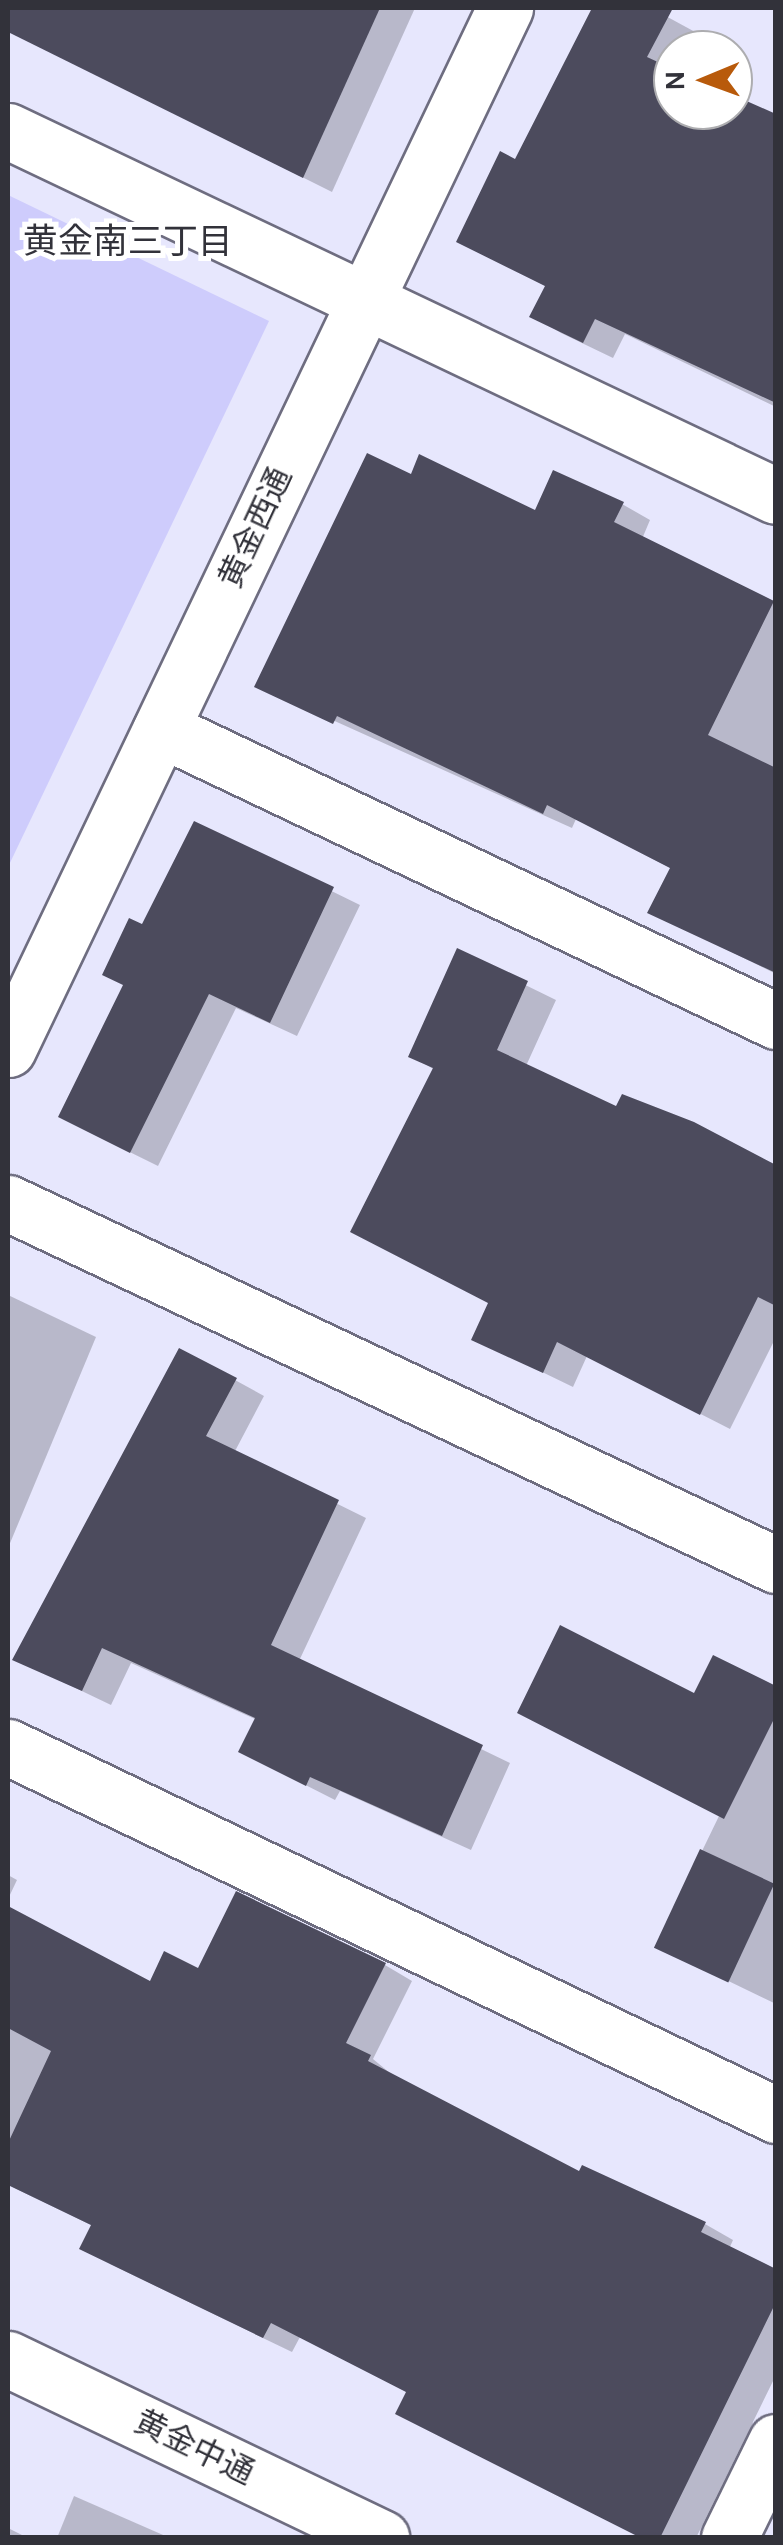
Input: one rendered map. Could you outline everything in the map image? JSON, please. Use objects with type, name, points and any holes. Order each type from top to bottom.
[{"type":"street","name":"黄金西通","points":[[8,1049],[505,8]]},
{"type":"street","points":[[8,131],[776,496]]},
{"type":"street","points":[[161,729],[776,1021]]},
{"type":"street","points":[[8,1203],[776,1565]]},
{"type":"street","points":[[8,1747],[776,2116]]},
{"type":"street","name":"黄金中通","points":[[8,2359],[382,2538]]},
{"type":"street","points":[[729,2538],[776,2442]]},
{"type":"shaded area","points":[[8,195],[269,321],[8,867]]},
{"type":"building","points":[[8,8],[380,8],[303,178],[8,32]]},
{"type":"building","points":[[592,8],[673,8],[661,30],[653,30],[653,46],[647,57],[653,60],[653,130],[753,130],[753,104],[776,114],[776,403],[595,319],[583,343],[529,317],[545,286],[456,242],[500,151],[515,159]]},
{"type":"building","points":[[367,453],[411,474],[419,454],[535,510],[553,470],[624,502],[614,522],[774,601],[708,735],[776,768],[776,973],[647,913],[670,868],[547,805],[543,814],[337,716],[333,724],[254,687]]},
{"type":"building","points":[[194,821],[334,887],[270,1023],[209,994],[130,1153],[58,1117],[123,985],[102,975],[129,918],[142,924]]},
{"type":"building","points":[[457,948],[528,981],[497,1050],[616,1106],[622,1094],[694,1122],[776,1165],[776,1306],[758,1297],[700,1415],[557,1342],[543,1373],[471,1340],[488,1303],[350,1232],[433,1068],[408,1057]]},
{"type":"building","points":[[179,1348],[237,1378],[206,1436],[339,1500],[271,1645],[483,1745],[442,1836],[310,1777],[306,1786],[238,1752],[255,1718],[102,1648],[82,1691],[12,1660]]},
{"type":"building","points":[[560,1625],[694,1693],[713,1655],[776,1686],[776,1715],[724,1819],[517,1713]]},
{"type":"building","points":[[700,1849],[774,1884],[728,1982],[654,1948]]},
{"type":"building","points":[[236,1891],[386,1963],[346,2043],[371,2055],[368,2061],[579,2171],[582,2165],[706,2222],[701,2232],[776,2269],[776,2302],[660,2538],[641,2538],[395,2414],[406,2392],[271,2323],[263,2338],[79,2249],[91,2225],[8,2185],[8,2143],[51,2051],[8,2028],[8,1906],[150,1981],[164,1951],[198,1968]]},
{"type":"district","name":"黄金南三丁目","points":[[128,242]]}]
